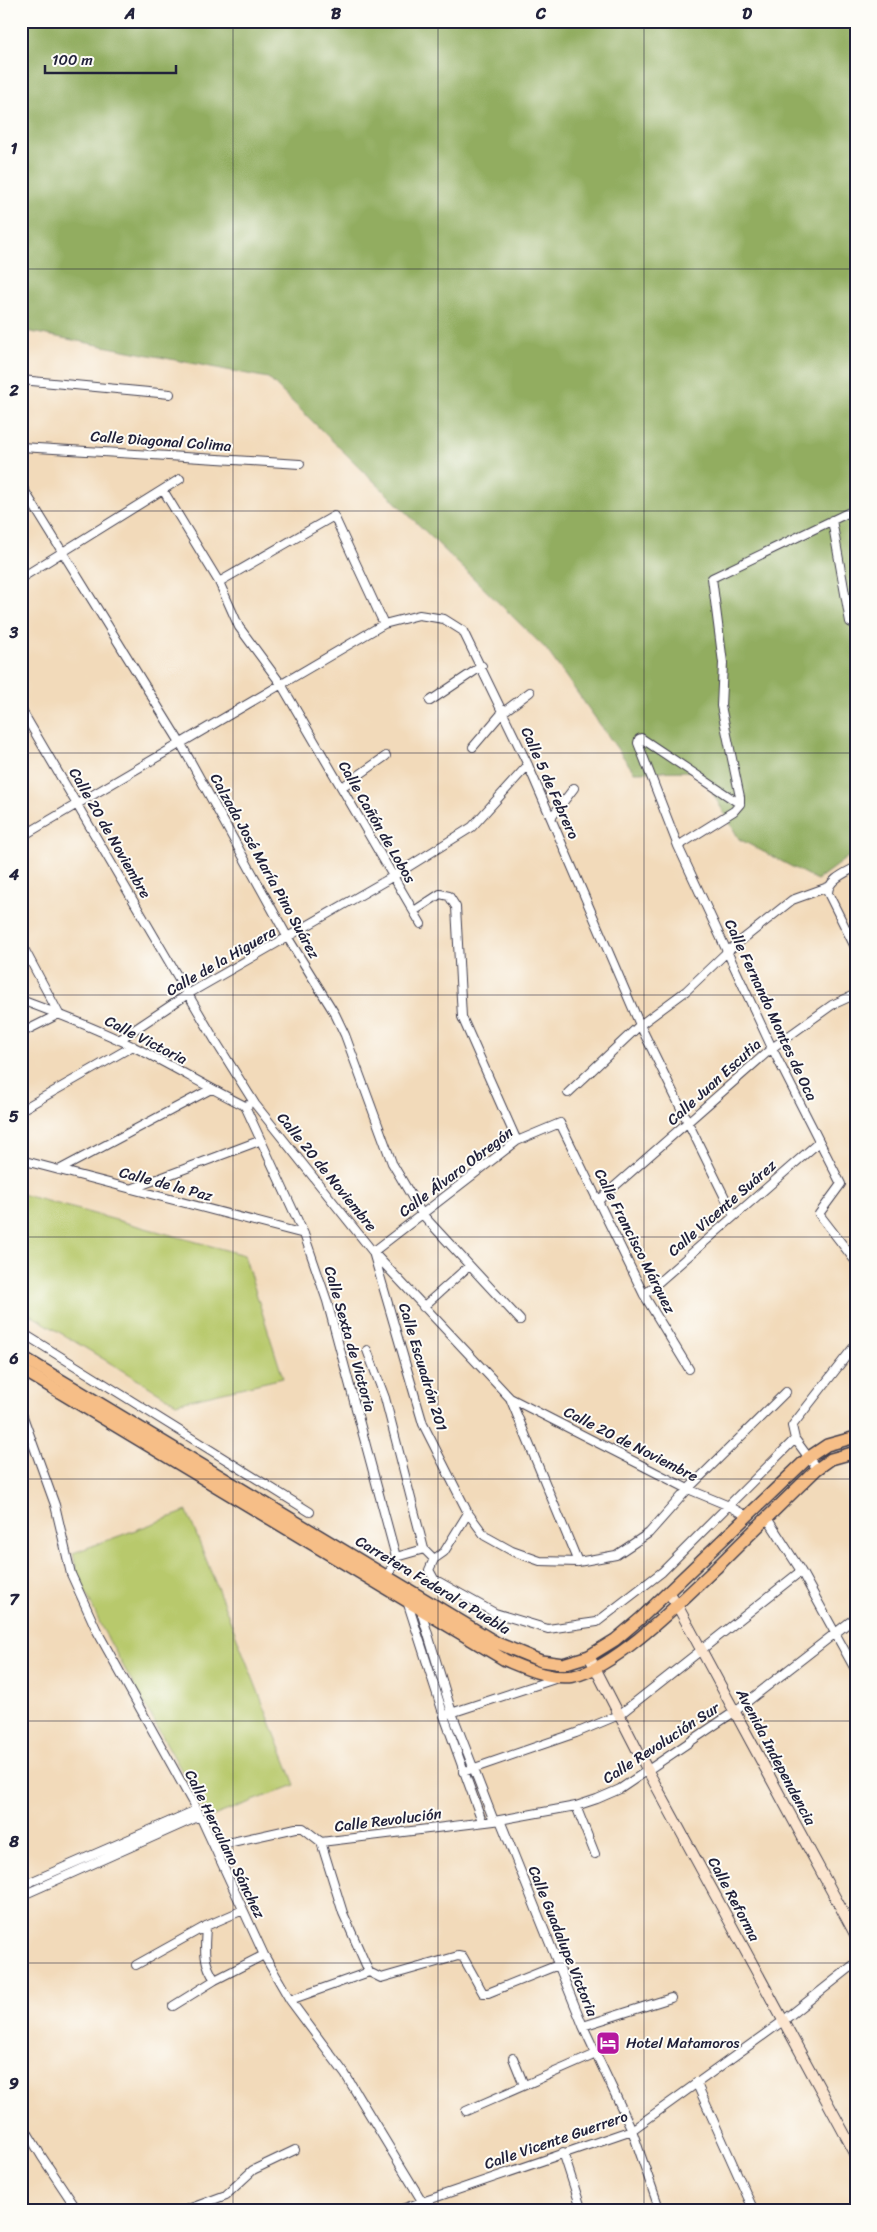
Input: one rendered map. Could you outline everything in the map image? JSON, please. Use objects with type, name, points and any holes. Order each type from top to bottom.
[{"type":"main road","name":"Carretera Federal a Puebla","points":[[21,1356],[388,1576],[419,1596],[440,1615],[505,1660],[534,1672],[559,1678],[595,1669],[617,1654],[677,1605],[817,1469],[832,1459],[856,1452]]},
{"type":"main road","name":"Carretera Federal a Puebla","points":[[21,1369],[420,1610],[440,1615],[497,1643],[541,1661],[563,1664],[589,1656],[614,1640],[668,1592],[809,1457],[827,1446],[856,1437]]},
{"type":"street","points":[[21,380],[170,394]]},
{"type":"street","name":"Calle Diagonal Colima","points":[[21,447],[300,464]]},
{"type":"street","points":[[21,578],[180,479]]},
{"type":"street","name":"Calzada José María Pino Suárez","points":[[21,485],[181,744],[288,938],[335,1014],[345,1035],[392,1163],[422,1214],[520,1320]]},
{"type":"street","name":"Calle Cañón de Lobos","points":[[163,490],[219,582],[239,627],[281,684],[421,924]]},
{"type":"street","points":[[678,846],[734,811],[740,804],[721,706],[724,663],[712,578],[856,509]]},
{"type":"street","points":[[219,582],[334,516],[384,624]]},
{"type":"street","points":[[832,520],[850,622],[854,624],[856,621]]},
{"type":"street","name":"Calle 5 de Febrero","points":[[21,837],[384,624],[419,615],[444,619],[463,631],[482,666],[502,713],[528,765],[640,1025]]},
{"type":"street","points":[[430,701],[482,666]]},
{"type":"street","points":[[474,747],[502,713],[530,692]]},
{"type":"street","name":"Calle 20 de Noviembre","points":[[21,709],[78,803],[188,994],[255,1104],[373,1252],[510,1398],[688,1489],[729,1506],[747,1516]]},
{"type":"street","name":"Calle Fernando Montes de Oca","points":[[740,804],[641,738],[639,739],[638,743],[678,846],[772,1048],[818,1142],[841,1184],[819,1214],[856,1262]]},
{"type":"street","points":[[342,787],[386,756]]},
{"type":"street","name":"Calle de la Higuera","points":[[119,1040],[188,994],[392,877],[472,827],[528,765]]},
{"type":"street","points":[[550,818],[574,788]]},
{"type":"street","points":[[568,1093],[640,1025],[686,991],[728,951],[792,900],[828,887],[832,882],[856,866]]},
{"type":"street","points":[[828,887],[828,894],[856,949]]},
{"type":"street","points":[[414,911],[440,894],[449,896],[456,907],[462,1017],[517,1141]]},
{"type":"street","points":[[21,943],[59,1014],[21,1033]]},
{"type":"street","name":"Calle Juan Escutia","points":[[598,1201],[688,1124],[772,1048],[832,1005],[856,994]]},
{"type":"street","name":"Calle Victoria","points":[[21,1000],[133,1046],[245,1106]]},
{"type":"street","points":[[640,1025],[734,1216]]},
{"type":"street","points":[[21,1110],[133,1046]]},
{"type":"street","points":[[59,1170],[211,1089]]},
{"type":"street","points":[[245,1106],[255,1104]]},
{"type":"street","name":"Calle Sexta de Victoria","points":[[245,1106],[259,1141],[304,1234],[327,1301],[396,1558]]},
{"type":"street","name":"Calle Álvaro Obregón","points":[[373,1252],[517,1141],[560,1123]]},
{"type":"street","name":"Calle Francisco Márquez","points":[[560,1123],[644,1295],[689,1369]]},
{"type":"street","points":[[130,1189],[259,1141]]},
{"type":"street","name":"Calle Vicente Suárez","points":[[644,1295],[818,1142]]},
{"type":"street","name":"Calle de la Paz","points":[[21,1160],[304,1234]]},
{"type":"street","name":"Calle Escuadrón 201","points":[[373,1252],[423,1424],[468,1513],[485,1536],[512,1551],[540,1561],[578,1562],[616,1555],[641,1538],[786,1392]]},
{"type":"street","points":[[423,1307],[469,1266]]},
{"type":"street","points":[[21,1332],[310,1512]]},
{"type":"street","points":[[817,1469],[795,1439],[792,1426],[856,1344]]},
{"type":"street","points":[[367,1350],[385,1398],[424,1549],[434,1559]]},
{"type":"street","points":[[510,1398],[578,1562]]},
{"type":"street","name":"Calle Herculano Sánchez","points":[[21,1411],[55,1505],[71,1574],[97,1631],[198,1813],[264,1955],[290,2000],[345,2074],[428,2211]]},
{"type":"street","points":[[468,1513],[444,1552],[434,1559],[429,1570],[434,1578],[495,1613],[548,1629],[598,1622],[662,1572],[795,1439]]},
{"type":"street","points":[[767,1518],[801,1571],[834,1635],[856,1671]]},
{"type":"street","points":[[383,1587],[396,1558],[424,1549]]},
{"type":"street","points":[[463,1772],[576,1733],[619,1715],[801,1571]]},
{"type":"street","points":[[405,1587],[407,1602],[444,1716],[482,1821]]},
{"type":"street","name":"Avenida Independencia","points":[[668,1592],[677,1605],[856,1936]]},
{"type":"street","name":"Calle Guadalupe Victoria","points":[[419,1596],[420,1610],[452,1713],[583,2026],[632,2130],[660,2211]]},
{"type":"street","name":"Calle Revolución Sur","points":[[482,1821],[576,1806],[620,1789],[734,1712],[856,1617]]},
{"type":"street","name":"Calle Reforma","points":[[589,1656],[648,1771],[856,2155]]},
{"type":"street","points":[[444,1716],[559,1678]]},
{"type":"street","points":[[576,1806],[595,1854]]},
{"type":"street","points":[[21,1886],[198,1813]]},
{"type":"street","points":[[21,1896],[198,1813]]},
{"type":"street","name":"Calle Revolución","points":[[214,1846],[296,1828],[303,1828],[321,1842],[411,1832],[482,1821]]},
{"type":"street","points":[[321,1842],[343,1913],[369,1972],[381,1978],[461,1956],[480,1990],[488,1993],[558,1965]]},
{"type":"street","points":[[136,1965],[206,1926],[242,1910]]},
{"type":"street","points":[[206,1926],[204,1952],[206,1964],[215,1980]]},
{"type":"street","points":[[174,2006],[215,1980],[264,1955]]},
{"type":"street","name":"Calle Vicente Guerrero","points":[[396,2211],[423,2200],[632,2130],[856,1963]]},
{"type":"street","points":[[290,2000],[369,1972]]},
{"type":"street","points":[[583,2026],[670,1998]]},
{"type":"street","points":[[466,2111],[596,2054]]},
{"type":"street","points":[[513,2058],[524,2086]]},
{"type":"street","points":[[696,2082],[754,2211]]},
{"type":"street","points":[[21,2122],[78,2211]]},
{"type":"street","points":[[183,2211],[226,2195],[253,2170],[294,2150]]},
{"type":"street","points":[[563,2152],[582,2211]]},
{"type":"green space","points":[[21,21],[856,21],[856,851],[817,880],[739,839],[700,771],[634,772],[546,649],[268,378],[21,330]]},
{"type":"green space","points":[[21,1194],[244,1255],[283,1378],[176,1403],[21,1309]]},
{"type":"green space","points":[[187,1511],[295,1785],[208,1818],[102,1628],[76,1570],[73,1553]]},
{"type":"place","name":"Hotel Matamoros","points":[[608,2043]]}]
